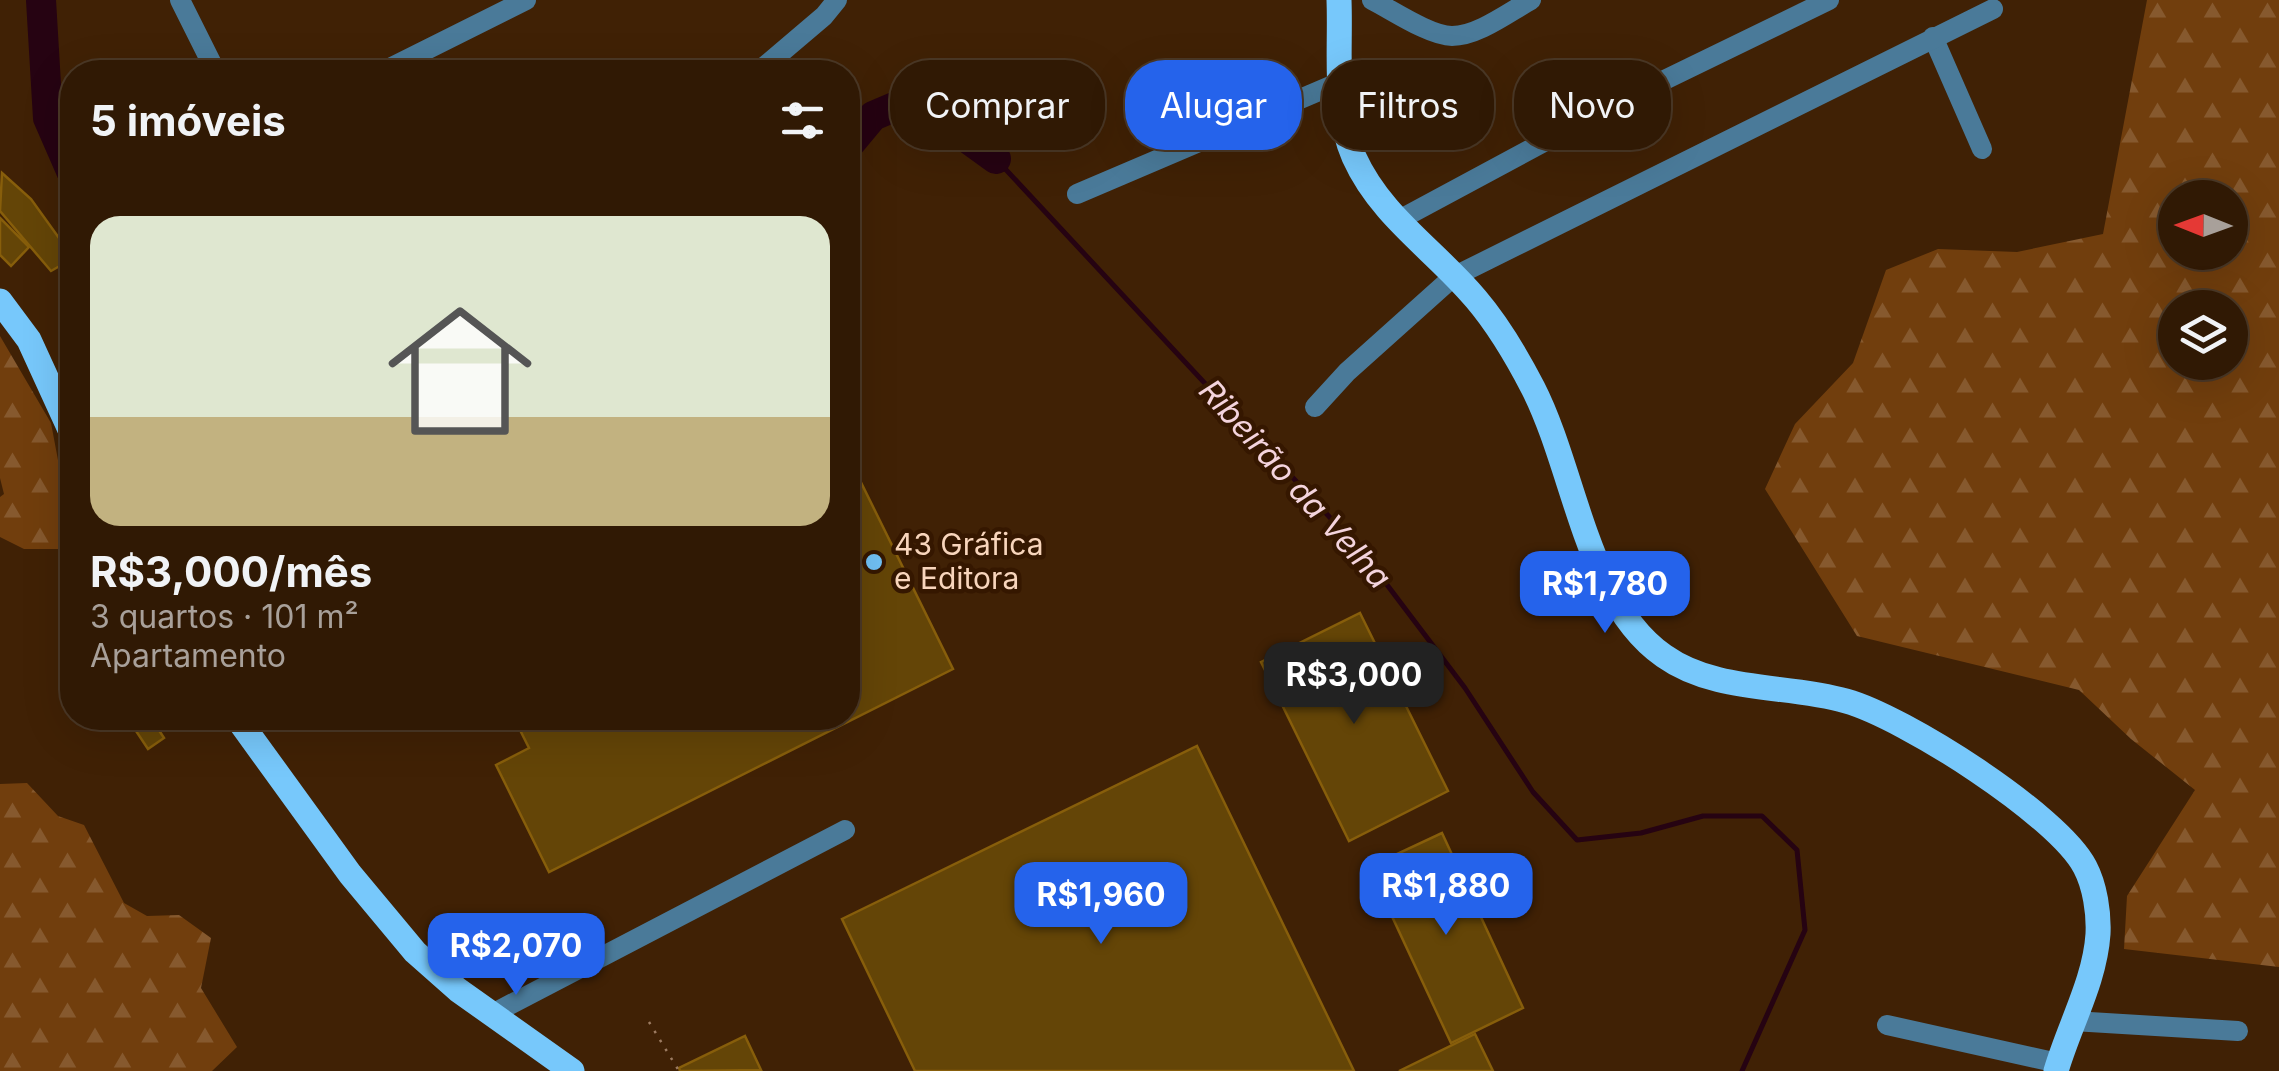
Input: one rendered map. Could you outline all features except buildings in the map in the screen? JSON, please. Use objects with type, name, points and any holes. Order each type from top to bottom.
[{"type":"main road","points":[[1339,0],[1340,60]]},
{"type":"main road","points":[[1351,150],[1377,198],[1475,298],[1515,353],[1552,425],[1606,586],[1638,632],[1664,657],[1706,676],[1844,700],[1883,714],[2030,807],[2085,867],[2096,898],[2098,934],[2089,978],[2057,1067]]},
{"type":"main road","points":[[0,301],[29,340],[60,404]]},
{"type":"main road","points":[[246,730],[350,874],[415,952],[572,1071]]},
{"type":"street","points":[[180,0],[210,60]]},
{"type":"street","points":[[406,60],[526,0]]},
{"type":"street","points":[[771,60],[837,0]]},
{"type":"street","points":[[1372,0],[1450,36],[1468,33],[1531,0]]},
{"type":"street","points":[[1396,221],[1611,106],[1830,0]]},
{"type":"street","points":[[1315,407],[1347,372],[1454,277],[1992,9]]},
{"type":"street","points":[[1933,37],[1982,149]]},
{"type":"street","points":[[1077,194],[1322,90]]},
{"type":"street","points":[[492,1014],[845,830]]},
{"type":"street","points":[[2073,1021],[2238,1031]]},
{"type":"street","points":[[1887,1025],[2057,1067]]},
{"type":"path","points":[[648,1022],[679,1071]]},
{"type":"green space","points":[[2147,0],[2279,0],[2279,967],[2124,949],[2127,896],[2195,790],[2131,739],[2079,690],[1857,636],[1765,489],[1795,424],[1853,363],[1886,270],[1938,249],[2017,252],[2103,234]]},
{"type":"green space","points":[[0,336],[51,423],[60,471],[60,549],[24,549],[0,537],[0,497],[4,494],[0,478]]},
{"type":"green space","points":[[27,783],[58,816],[84,825],[124,903],[147,916],[179,915],[211,938],[201,988],[237,1047],[212,1071],[0,1071],[0,784]]},
{"type":"waterway","name":"Ribeirão da Velha","points":[[41,0],[48,118],[60,146]]},
{"type":"waterway","name":"Ribeirão da Velha","points":[[860,132],[873,116],[913,99],[996,159]]},
{"type":"waterway","name":"Ribeirão da Velha","points":[[996,159],[1363,553],[1465,688],[1533,792],[1577,840],[1641,833],[1703,816],[1762,816],[1797,850],[1805,930],[1742,1071]]},
{"type":"place","name":"43 Gráfica e Editora","points":[[874,562]]}]
